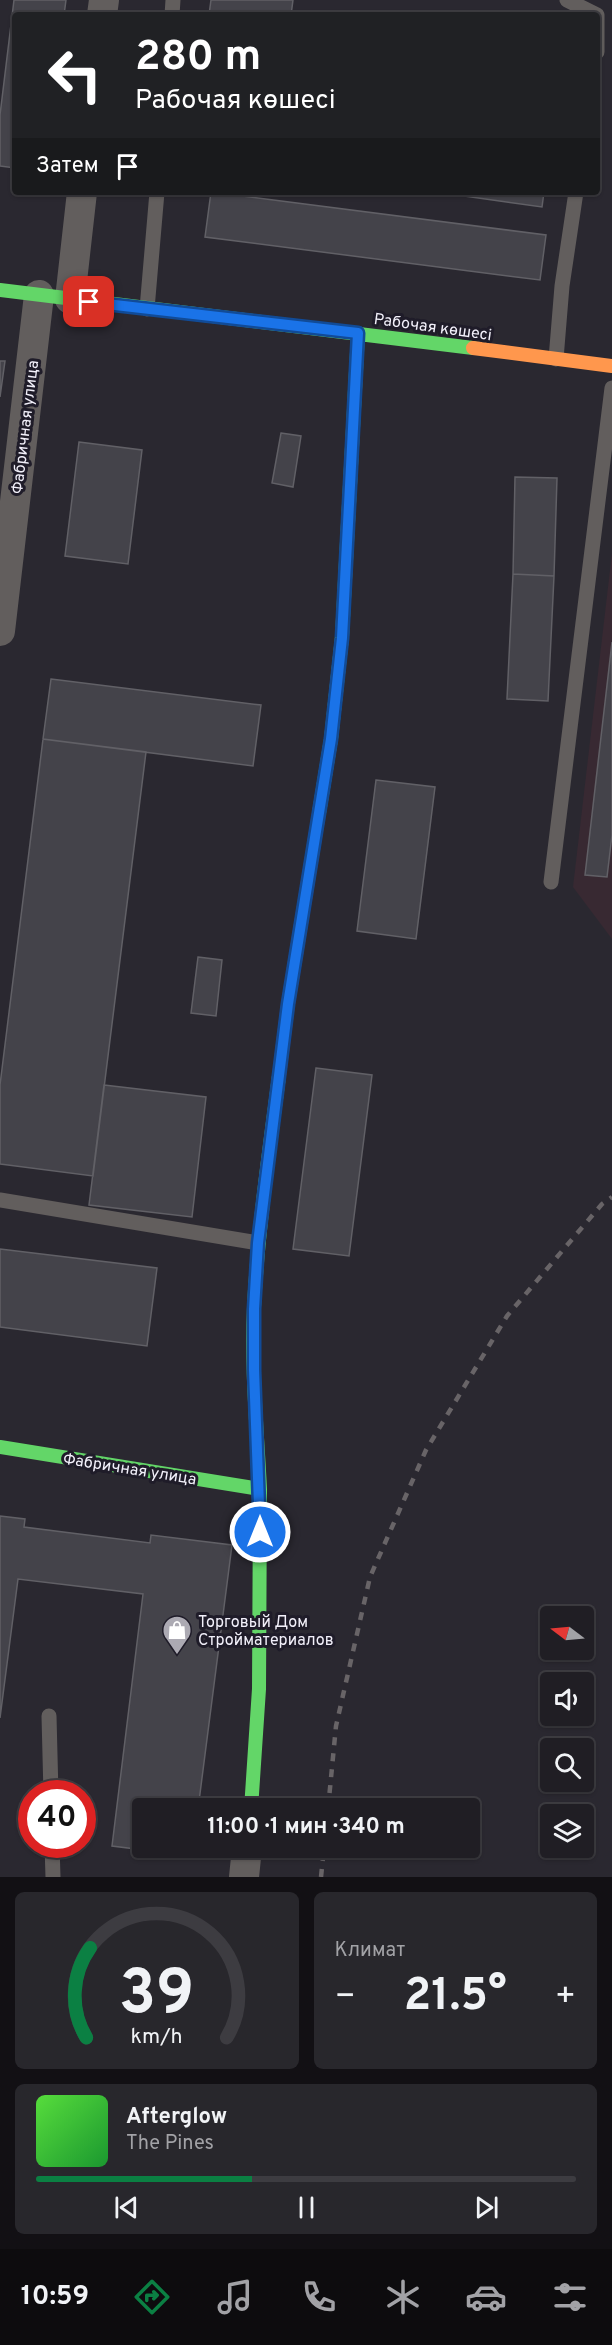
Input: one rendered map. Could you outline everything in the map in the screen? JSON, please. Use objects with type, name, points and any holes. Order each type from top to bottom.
[{"type":"street","points":[[70,299],[82,195]]},
{"type":"street","name":"Рабочая көшесі","points":[[0,291],[358,333],[612,366]]},
{"type":"street","name":"Фабричная улица","points":[[0,631],[39,295]]},
{"type":"street","points":[[252,1798],[261,1640],[260,1489],[254,1370],[254,1309],[258,1243],[288,1004],[331,739],[342,638],[358,333]]},
{"type":"street","name":"Фабричная улица","points":[[0,1447],[260,1489]]},
{"type":"street","points":[[244,1877],[246,1858]]},
{"type":"lane","points":[[567,0],[591,12]]},
{"type":"lane","points":[[147,309],[157,195]]},
{"type":"lane","points":[[556,359],[562,286],[576,195]]},
{"type":"lane","points":[[551,882],[612,388]]},
{"type":"lane","points":[[0,1200],[258,1243]]},
{"type":"lane","points":[[50,1716],[51,1780]]},
{"type":"lane","points":[[52,1858],[53,1877]]},
{"type":"shaded area","points":[[612,553],[612,939],[573,887]]},
{"type":"building","points":[[14,0],[66,0],[64,12],[13,12]]},
{"type":"building","points":[[211,0],[293,0],[291,12],[209,12]]},
{"type":"building","points":[[12,16],[12,168],[0,166],[0,115]]},
{"type":"building","points":[[211,195],[234,195],[546,235],[540,280],[205,237]]},
{"type":"building","points":[[457,195],[544,195],[542,207]]},
{"type":"building","points":[[0,361],[5,361],[0,397]]},
{"type":"building","points":[[281,433],[301,436],[293,487],[272,483]]},
{"type":"building","points":[[79,442],[142,450],[128,564],[65,556]]},
{"type":"building","points":[[515,477],[557,478],[554,576],[513,574]]},
{"type":"building","points":[[513,574],[554,576],[548,701],[507,699]]},
{"type":"building","points":[[612,642],[612,835],[607,877],[585,875]]},
{"type":"building","points":[[51,679],[261,705],[253,766],[43,739]]},
{"type":"building","points":[[43,739],[146,752],[93,1176],[0,1164],[0,1085]]},
{"type":"building","points":[[376,780],[435,787],[416,939],[357,931]]},
{"type":"building","points":[[198,957],[222,960],[216,1016],[191,1013]]},
{"type":"building","points":[[316,1068],[372,1075],[349,1256],[293,1249]]},
{"type":"building","points":[[104,1085],[206,1097],[192,1217],[89,1205]]},
{"type":"building","points":[[0,1249],[157,1268],[147,1346],[0,1327]]},
{"type":"building","name":"Торговый Дом Стройматериалов","points":[[0,1516],[25,1519],[24,1527],[150,1543],[151,1535],[232,1545],[199,1798],[132,1798],[132,1848],[112,1846],[143,1594],[18,1579],[0,1718]]},
{"type":"railway","points":[[329,1798],[336,1726],[370,1577],[426,1450],[507,1316],[602,1204],[612,1197]]},
{"type":"railway","points":[[321,1877],[323,1858]]},
{"type":"traffic: fast","points":[[0,290],[473,348]]},
{"type":"traffic: fast","points":[[319,813],[331,739],[342,637],[358,333]]},
{"type":"traffic: fast","points":[[260,1489],[254,1375],[254,1307],[261,1220],[279,1076]]},
{"type":"traffic: fast","points":[[0,1447],[260,1489],[259,1689],[252,1798]]},
{"type":"traffic: slow","points":[[473,348],[612,366]]},
{"type":"traffic: jam","points":[[279,1076],[288,1004],[319,813]]},
{"type":"place","name":"Торговый Дом Стройматериалов","points":[[177,1656]]},
{"type":"route","points":[[89,302],[358,333],[342,638],[331,739],[288,1004],[258,1243],[254,1309],[254,1370],[260,1532]]}]
